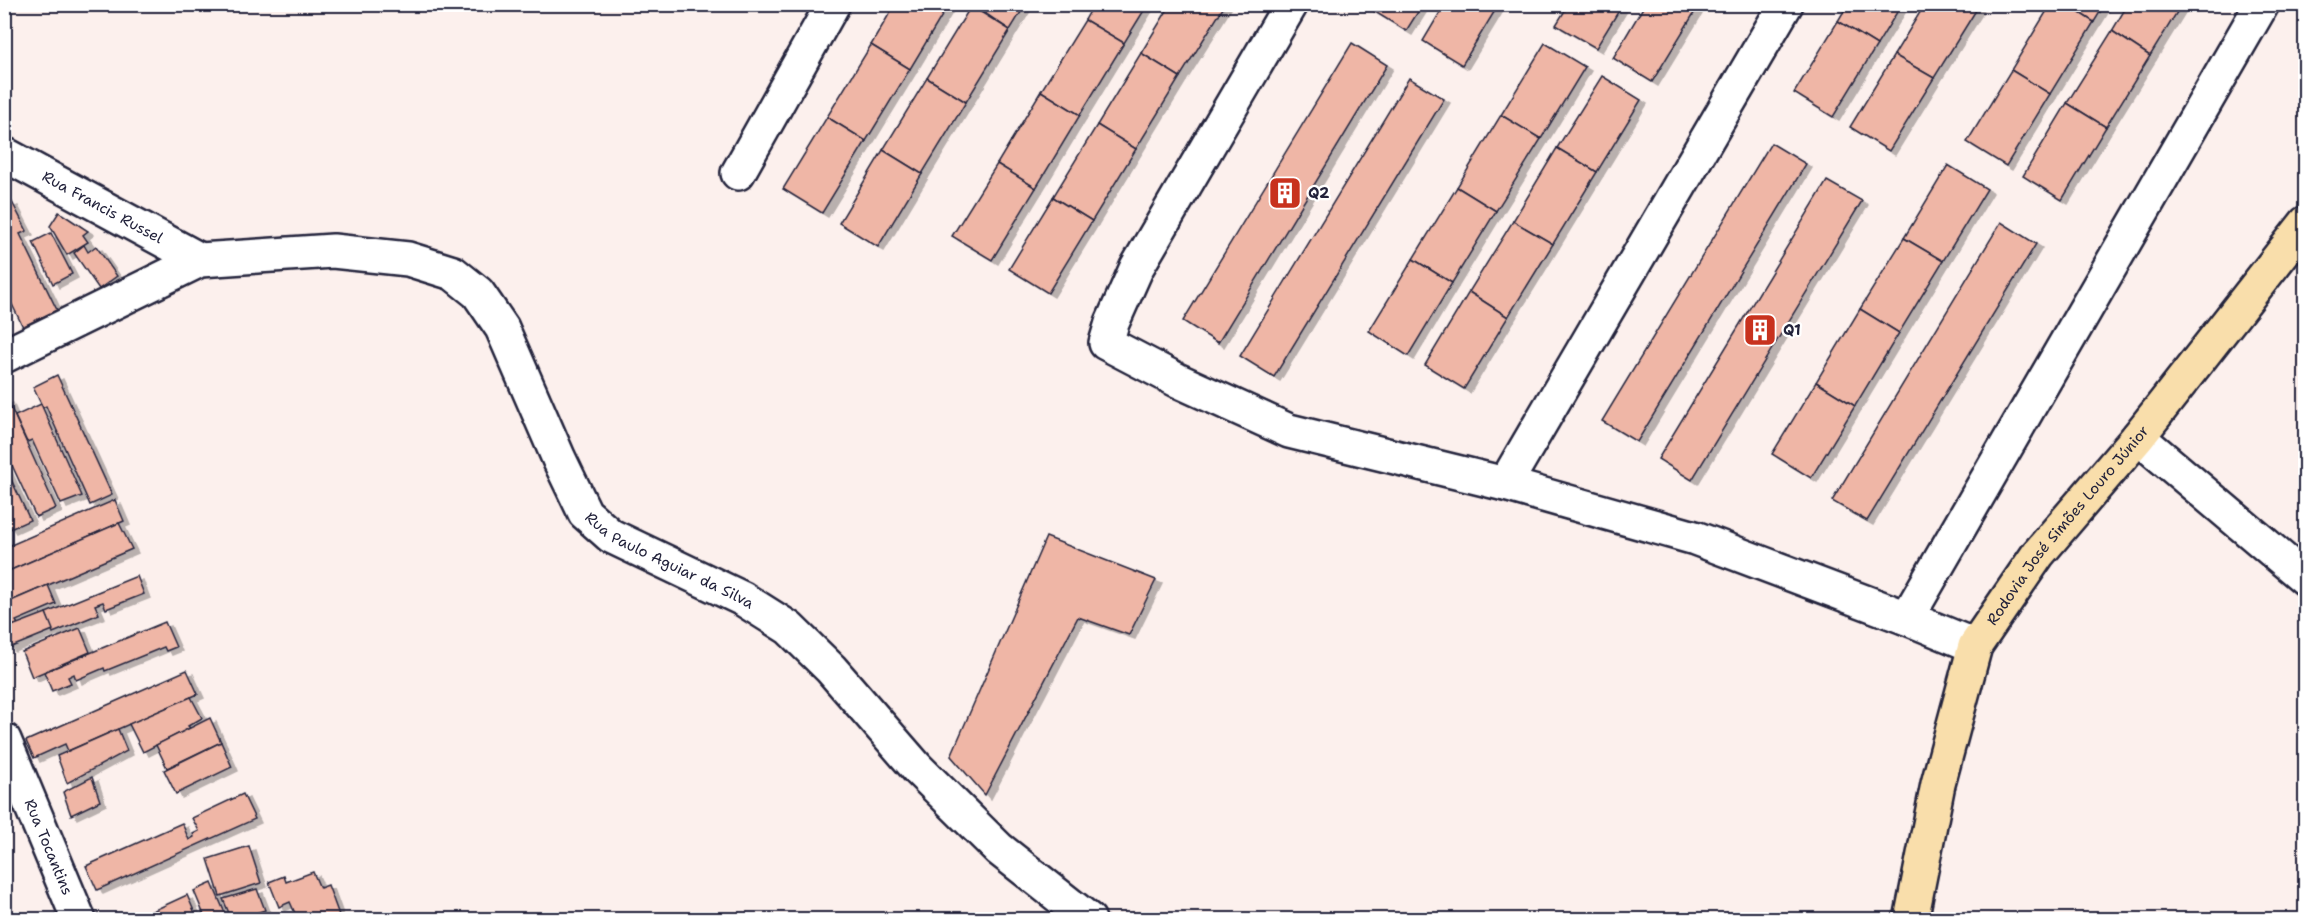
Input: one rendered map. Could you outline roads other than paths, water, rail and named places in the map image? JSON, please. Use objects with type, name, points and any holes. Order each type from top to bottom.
[{"type":"main road","name":"Rodovia José Simões Louro Júnior","points":[[1911,920],[1938,784],[1975,646],[2038,554],[2138,437],[2306,223]]},
{"type":"main road","name":"Rodovia José Simões Louro Júnior","points":[[1900,920],[1919,871]]},
{"type":"street","points":[[738,173],[833,4]]},
{"type":"street","points":[[1291,4],[1137,267],[1112,323],[1106,343],[1177,380],[1289,431],[1505,484],[1695,538],[1975,646]]},
{"type":"street","points":[[1505,484],[1786,4]]},
{"type":"street","points":[[1907,618],[2262,4]]},
{"type":"street","name":"Rua Francis Russel","points":[[4,154],[200,260]]},
{"type":"street","name":"Rua Paulo Aguiar da Silva","points":[[200,260],[333,251],[408,260],[453,273],[478,293],[502,328],[585,513],[611,536],[743,599],[789,628],[831,669],[917,768],[999,849],[1089,920]]},
{"type":"street","points":[[4,356],[200,260]]},
{"type":"street","points":[[2138,437],[2306,579]]},
{"type":"street","name":"Rua Tocantins","points":[[4,740],[79,920]]},
{"type":"place","name":"Q2","points":[[1285,193]]},
{"type":"place","name":"Q1","points":[[1760,330]]}]
